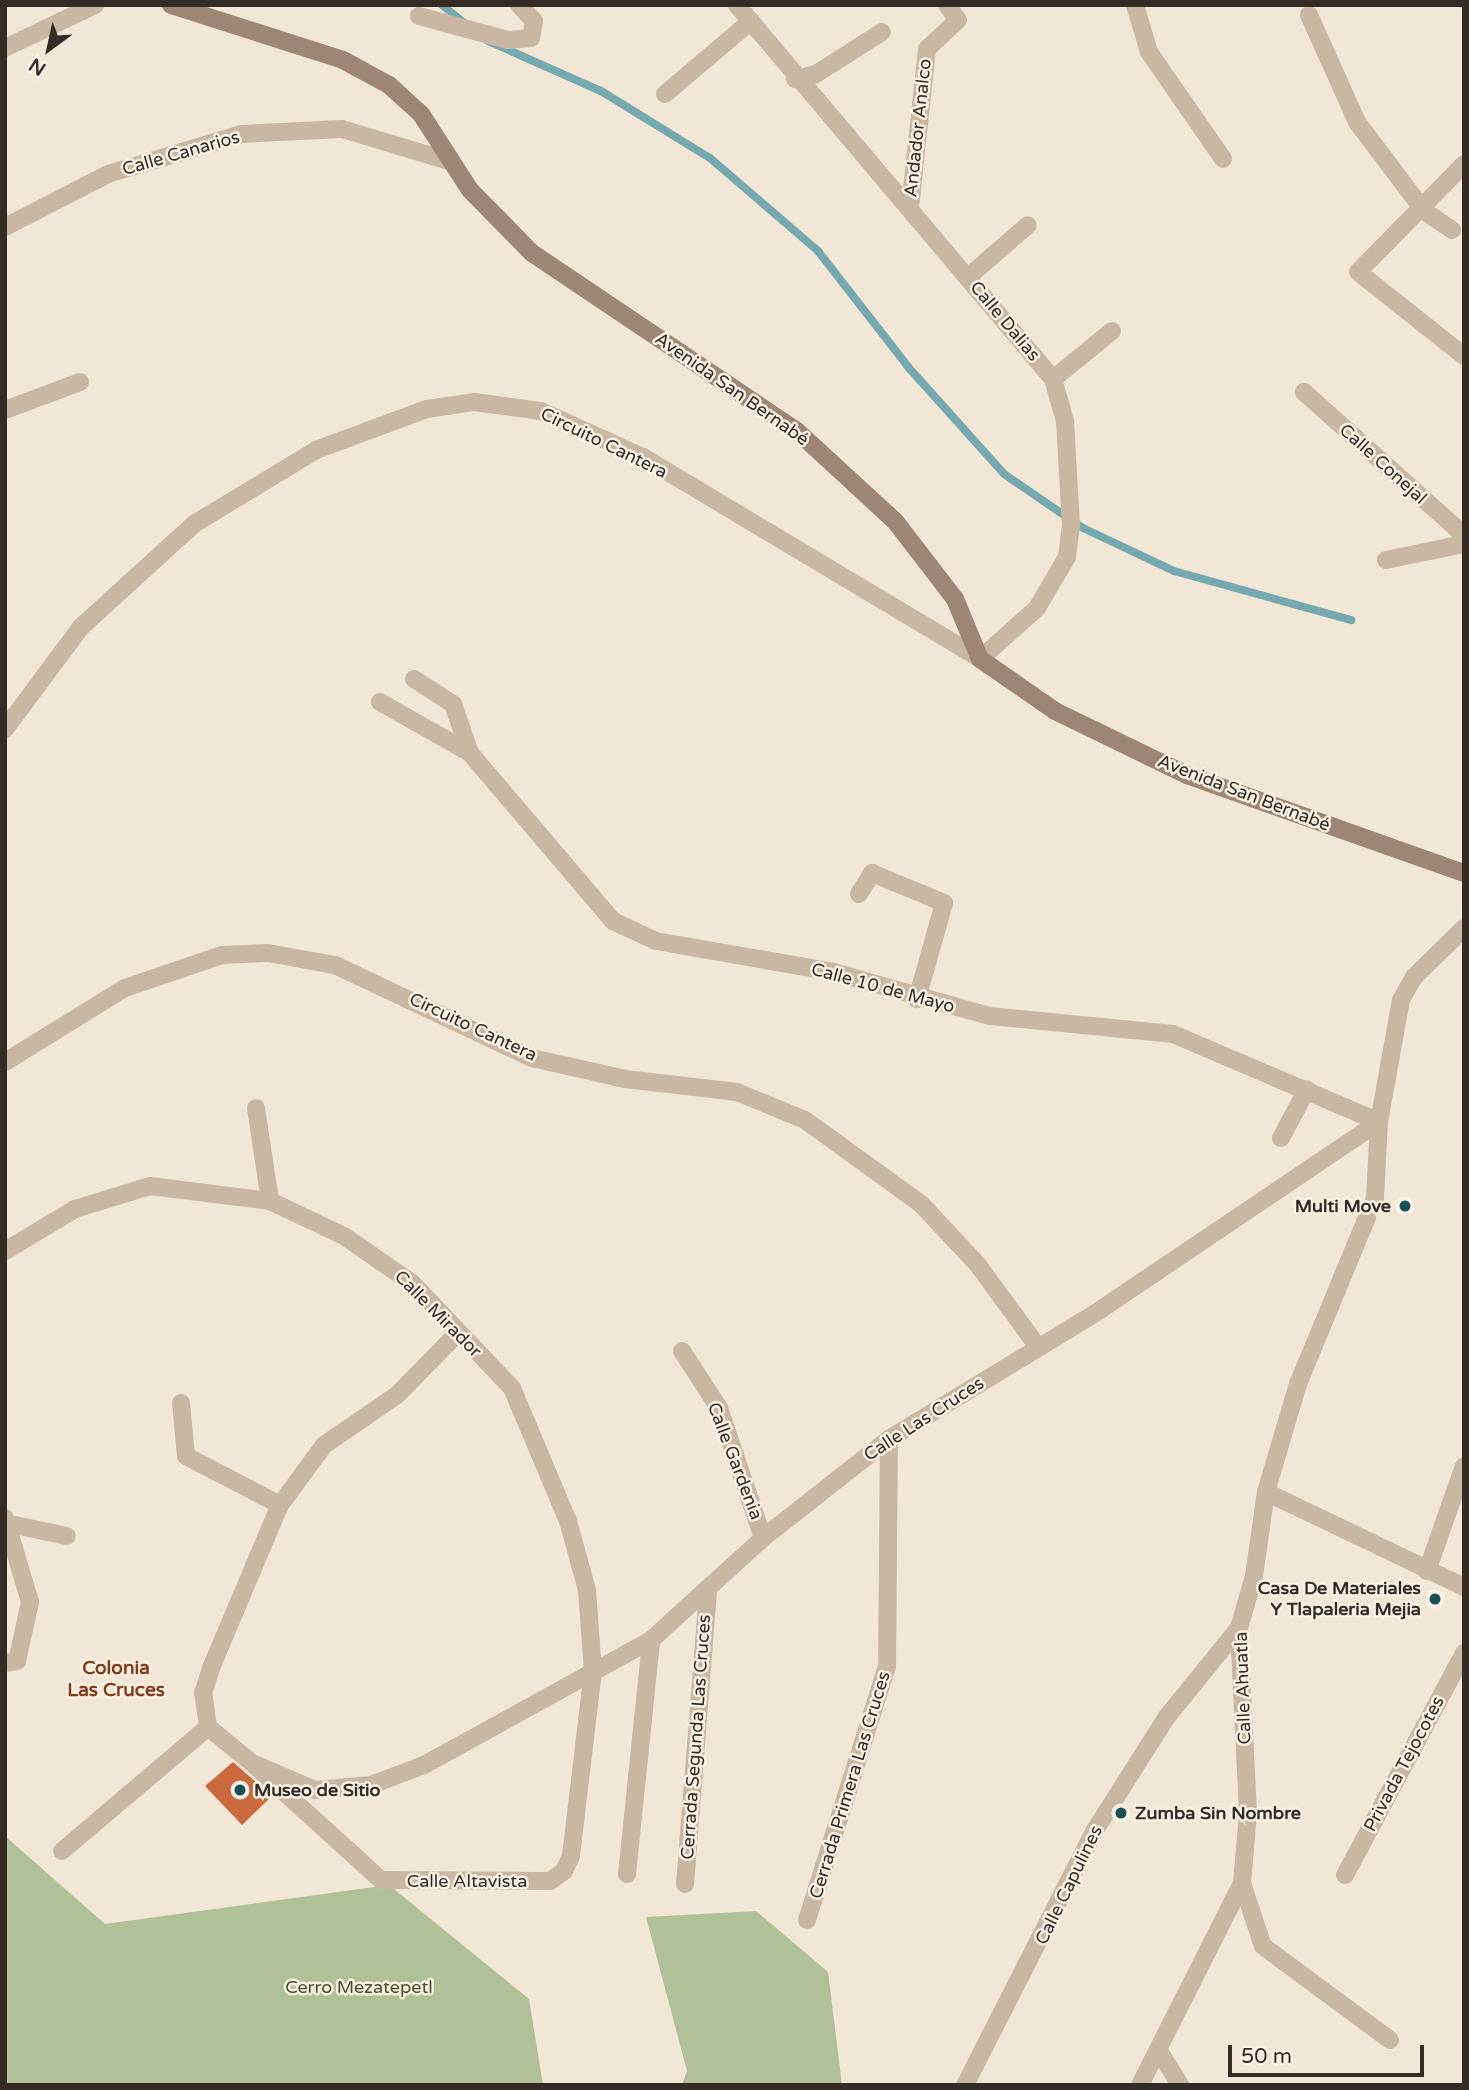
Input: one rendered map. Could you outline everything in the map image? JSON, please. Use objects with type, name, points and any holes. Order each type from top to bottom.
[{"type":"main road","name":"Avenida San Bernabé","points":[[171,5],[369,73],[421,114],[449,161],[533,253],[797,430],[895,521],[955,599],[979,659],[1055,711],[1187,775],[1464,873]]},
{"type":"street","points":[[5,48],[95,5]]},
{"type":"street","points":[[427,18],[489,35],[531,38],[534,21],[519,5]]},
{"type":"street","name":"Calle Dalias","points":[[737,5],[795,79],[910,208],[1053,379],[1065,421],[1067,557],[1037,608],[979,659]]},
{"type":"street","points":[[1135,5],[1149,52],[1223,159]]},
{"type":"street","name":"Andador Analco","points":[[910,208],[927,49],[952,13]]},
{"type":"street","points":[[1309,15],[1357,122],[1424,211],[1452,230]]},
{"type":"street","points":[[665,94],[751,21]]},
{"type":"street","points":[[795,79],[816,75],[882,32]]},
{"type":"street","name":"Calle Canarios","points":[[5,227],[108,174],[241,134],[342,128],[449,161]]},
{"type":"street","points":[[1464,164],[1424,211],[1358,272],[1464,356]]},
{"type":"street","points":[[968,277],[1028,225]]},
{"type":"street","points":[[1053,379],[1112,331]]},
{"type":"street","points":[[5,410],[80,382]]},
{"type":"street","name":"Calle Conejal","points":[[1304,392],[1464,535]]},
{"type":"street","name":"Circuito Cantera","points":[[5,729],[81,627],[194,524],[316,450],[427,409],[474,402],[541,411],[643,457],[979,659]]},
{"type":"street","points":[[1386,560],[1464,544]]},
{"type":"street","points":[[414,679],[453,704],[470,753]]},
{"type":"street","name":"Calle 10 de Mayo","points":[[380,702],[470,753],[613,921],[656,941],[833,972],[917,999],[990,1016],[1173,1034],[1379,1122]]},
{"type":"street","points":[[859,894],[872,873],[944,903],[917,999]]},
{"type":"street","points":[[1379,1122],[1401,999],[1413,977],[1464,928]]},
{"type":"street","name":"Circuito Cantera","points":[[5,1062],[125,988],[222,956],[268,953],[335,965],[533,1058],[625,1079],[737,1092],[805,1120],[922,1204],[978,1265],[1038,1347]]},
{"type":"street","points":[[1281,1138],[1307,1089]]},
{"type":"street","points":[[257,1108],[270,1201]]},
{"type":"street","name":"Calle Las Cruces","points":[[208,1727],[252,1763],[315,1790],[371,1785],[424,1765],[650,1640],[763,1538],[889,1439],[1038,1347],[1379,1122]]},
{"type":"street","name":"Calle Ahuatla","points":[[1140,2085],[1242,1883],[1248,1813],[1239,1628],[1254,1576],[1266,1492],[1298,1384],[1375,1198],[1379,1122]]},
{"type":"street","name":"Calle Mirador","points":[[5,1251],[75,1209],[150,1186],[270,1201],[380,1259],[412,1283],[457,1334],[512,1388],[541,1450],[587,1590],[593,1671]]},
{"type":"street","points":[[62,1851],[208,1727],[203,1692],[280,1505],[324,1445],[397,1395],[457,1334]]},
{"type":"street","name":"Calle Gardenia","points":[[682,1351],[719,1408],[763,1538]]},
{"type":"street","points":[[181,1403],[186,1456],[280,1505]]},
{"type":"street","name":"Cerrada Primera Las Cruces","points":[[807,1920],[887,1667],[889,1439]]},
{"type":"street","points":[[1427,1571],[1464,1466]]},
{"type":"street","points":[[1266,1492],[1464,1587]]},
{"type":"street","points":[[5,1663],[17,1661],[30,1602],[8,1521],[67,1536]]},
{"type":"street","name":"Cerrada Segunda Las Cruces","points":[[685,1884],[708,1590]]},
{"type":"street","name":"Calle Capulines","points":[[965,2085],[1095,1830],[1166,1718],[1239,1628]]},
{"type":"street","points":[[627,1874],[650,1640]]},
{"type":"street","name":"Privada Tejocotes","points":[[1345,1875],[1464,1653]]},
{"type":"street","name":"Calle Altavista","points":[[252,1763],[381,1880],[550,1881],[564,1871],[571,1856],[593,1671]]},
{"type":"street","points":[[1242,1883],[1263,1946],[1390,2040]]},
{"type":"street","points":[[1159,2051],[1180,2085]]},
{"type":"green space","name":"Cerro Mezatepetl","points":[[5,1836],[105,1924],[389,1885],[529,1999],[543,2085],[5,2085]]},
{"type":"green space","points":[[756,1911],[828,1972],[842,2085],[682,2085],[687,2071],[646,1917]]},
{"type":"building","name":"Museo de Sitio","points":[[233,1762],[272,1796],[242,1825],[205,1786]]},
{"type":"waterway","points":[[442,5],[464,23]]},
{"type":"waterway","points":[[488,41],[601,91],[710,158],[818,251],[909,368],[1004,474],[1083,528],[1174,571],[1351,620]]},
{"type":"place","name":"Multi Move","points":[[1405,1206]]},
{"type":"place","name":"Casa De Materiales Y Tlapaleria Mejia","points":[[1435,1599]]},
{"type":"place","name":"Museo de Sitio","points":[[240,1790]]},
{"type":"place","name":"Zumba Sin Nombre","points":[[1121,1813]]},
{"type":"district","name":"Colonia Las Cruces","points":[[116,1680]]}]
